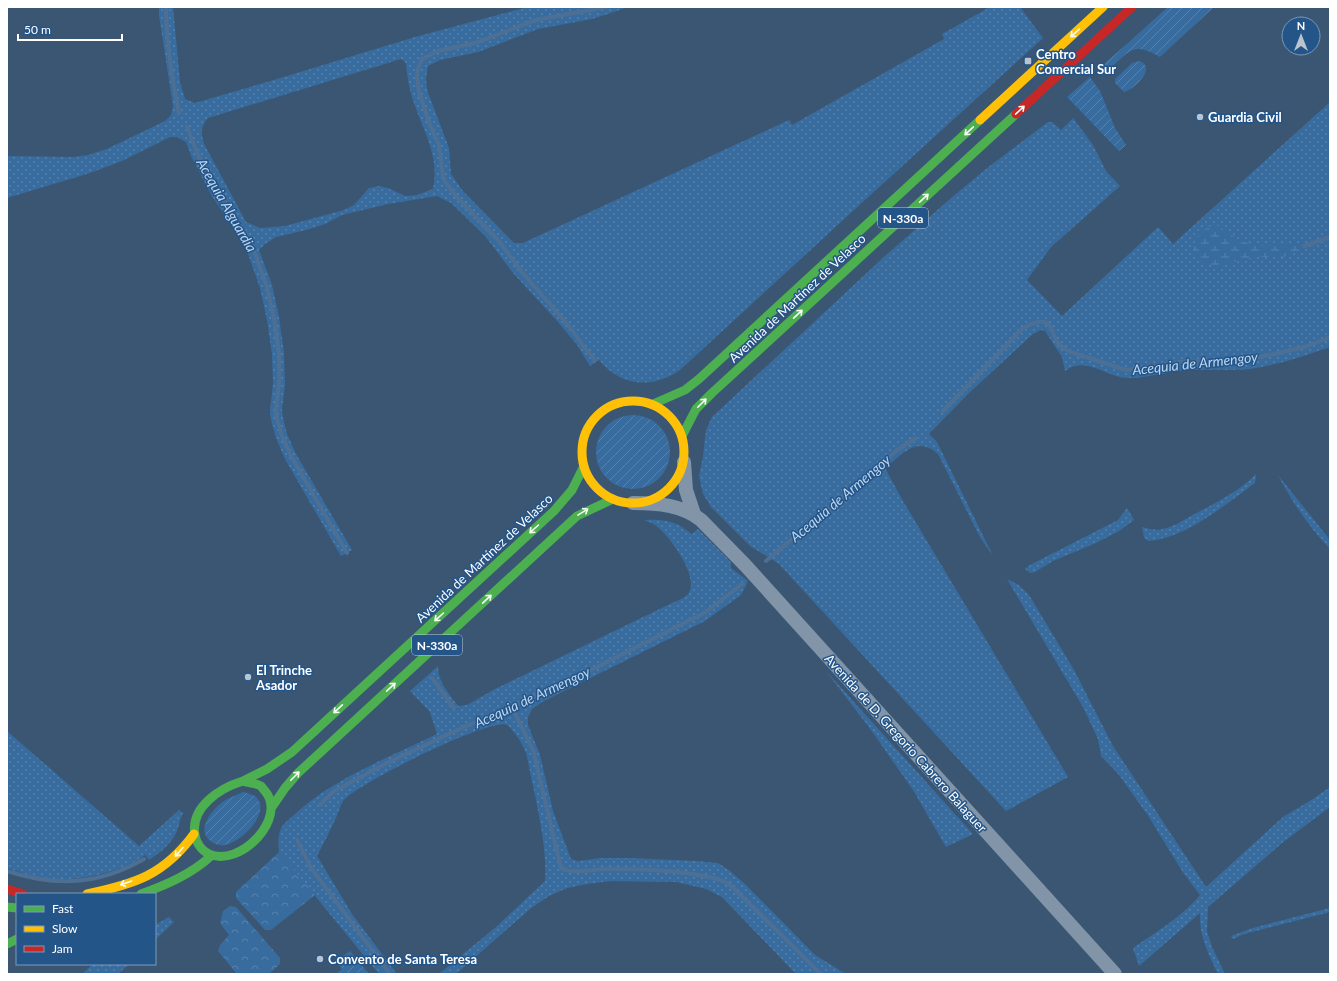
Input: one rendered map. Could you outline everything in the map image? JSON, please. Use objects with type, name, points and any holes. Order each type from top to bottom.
[{"type":"highway","name":"Avenida de Martínez de Velasco","points":[[653,404],[685,390],[699,379],[1103,7]]},
{"type":"highway","name":"Avenida de Martínez de Velasco","points":[[682,436],[692,415],[700,404],[1132,7]]},
{"type":"highway","name":"N-330a","points":[[634,400],[653,404],[661,408],[674,420],[682,436],[684,444],[684,462],[676,480],[670,488],[653,499],[633,503],[613,499],[592,483],[584,466],[582,458],[583,440],[590,423],[605,409],[623,401],[634,400]]},
{"type":"highway","name":"Avenida de Martínez de Velasco","points":[[243,781],[267,769],[292,752],[554,511],[568,497],[584,466]]},
{"type":"highway","name":"N-330a","points":[[212,855],[223,857],[234,854],[250,845],[268,824],[272,807],[285,788],[298,773],[567,525],[585,511],[613,499]]},
{"type":"highway","name":"N-330a","points":[[194,834],[196,819],[207,802],[226,787],[243,781]]},
{"type":"highway","points":[[243,781],[250,781],[263,788],[268,793],[272,807]]},
{"type":"highway","points":[[143,893],[203,865],[212,855],[201,848],[196,842],[194,834]]},
{"type":"highway","points":[[91,893],[116,887],[162,868],[174,858],[194,834]]},
{"type":"highway","points":[[7,889],[20,893]]},
{"type":"highway","points":[[7,944],[16,940]]},
{"type":"street","name":"Avenida de D. Gregorio Cabrero Balaguer","points":[[684,462],[686,490],[694,514]]},
{"type":"street","name":"Avenida de D. Gregorio Cabrero Balaguer","points":[[633,503],[671,506],[694,514],[746,566],[1114,974]]},
{"type":"green space","points":[[159,7],[173,7],[180,82],[185,99],[195,103],[415,37],[528,7],[627,7],[592,19],[538,29],[478,52],[440,60],[428,66],[426,78],[427,90],[449,148],[451,174],[462,190],[514,243],[523,243],[789,120],[792,125],[944,39],[942,34],[990,7],[1020,7],[1043,38],[680,370],[659,380],[638,382],[627,380],[617,376],[599,360],[590,366],[577,345],[513,273],[486,237],[451,203],[437,196],[388,204],[342,215],[325,224],[276,237],[265,244],[259,250],[272,285],[279,317],[284,353],[285,385],[282,410],[283,418],[287,434],[296,454],[352,550],[341,556],[285,459],[276,438],[270,410],[273,384],[272,354],[260,288],[245,245],[212,196],[192,158],[186,142],[177,137],[170,137],[122,161],[90,173],[7,198],[7,156],[73,157],[88,155],[107,149],[165,121],[171,115],[173,106]],"holes":[[[401,59],[406,63],[408,82],[432,154],[435,177],[433,189],[417,195],[405,196],[388,188],[379,186],[369,188],[354,205],[344,210],[285,226],[260,228],[246,222],[204,144],[202,130],[208,118]]]},
{"type":"green space","points":[[1168,7],[1214,7],[1160,57],[1151,52],[1137,49],[1127,53],[1109,69],[1101,67]]},
{"type":"green space","points":[[1139,61],[1144,64],[1146,68],[1145,73],[1137,84],[1124,92],[1115,83],[1115,79],[1132,63]]},
{"type":"green space","points":[[1090,77],[1100,91],[1115,128],[1126,145],[1119,151],[1067,97]]},
{"type":"green space","points":[[1330,102],[1330,347],[1281,363],[1250,369],[1186,370],[1146,377],[1123,378],[1090,366],[1081,365],[1065,371],[1062,357],[1045,331],[1041,330],[1033,334],[968,394],[929,434],[937,442],[993,556],[980,537],[938,454],[923,446],[916,446],[904,452],[885,468],[903,501],[1068,777],[1006,811],[778,563],[750,546],[711,507],[703,494],[699,476],[706,430],[712,417],[885,256],[991,165],[1048,122],[1052,122],[1061,130],[1073,118],[1093,145],[1106,171],[1120,186],[1051,247],[1027,280],[1062,316],[1158,227],[1173,244]]},
{"type":"green space","points":[[1214,225],[1239,239],[1255,245],[1268,246],[1297,244],[1304,246],[1291,255],[1282,257],[1256,257],[1243,259],[1219,267],[1201,263],[1194,257],[1193,251],[1195,241],[1200,233]]},
{"type":"green space","points":[[633,415],[654,421],[664,431],[670,452],[664,473],[654,483],[633,489],[612,483],[602,473],[596,452],[602,431],[612,421]]},
{"type":"green space","points":[[1256,474],[1255,483],[1218,510],[1190,527],[1162,539],[1148,541],[1144,537],[1142,527],[1158,530],[1174,525],[1234,492]]},
{"type":"green space","points":[[1278,475],[1330,540],[1330,549],[1301,514]]},
{"type":"green space","points":[[1127,508],[1134,520],[1119,531],[1096,543],[1053,561],[1035,572],[1030,573],[1025,569],[1030,565],[1118,520]]},
{"type":"green space","points":[[644,520],[670,522],[680,526],[692,534],[698,529],[727,558],[731,563],[731,568],[748,581],[741,595],[705,621],[542,702],[532,709],[528,717],[528,725],[540,755],[553,811],[571,859],[578,861],[601,858],[630,858],[718,863],[746,885],[815,955],[846,974],[796,974],[722,897],[706,889],[676,882],[611,881],[567,888],[549,896],[530,909],[456,974],[439,974],[496,927],[545,881],[545,857],[542,833],[525,750],[521,742],[507,725],[496,725],[452,741],[396,767],[353,793],[343,801],[317,856],[352,914],[397,974],[379,974],[279,852],[279,835],[281,828],[291,817],[326,790],[381,760],[437,734],[430,712],[410,691],[438,666],[438,672],[442,683],[458,706],[467,705],[495,689],[687,595],[691,587],[688,569],[683,560],[665,534],[657,526]]},
{"type":"green space","points":[[1007,579],[1019,585],[1029,595],[1074,670],[1113,746],[1206,887],[1283,817],[1330,787],[1330,807],[1282,843],[1208,907],[1207,931],[1212,947],[1225,974],[1218,974],[1208,952],[1201,929],[1200,913],[1139,966],[1133,948],[1177,917],[1200,895],[1182,871],[1149,817],[1119,775],[1101,756],[1098,739],[1083,707]]},
{"type":"green space","points":[[826,671],[973,834],[946,847],[913,790],[871,730]]},
{"type":"green space","points":[[7,731],[139,846],[179,810],[183,813],[175,836],[158,854],[149,860],[145,855],[120,868],[98,875],[53,879],[29,875],[7,868]]},
{"type":"green space","points":[[243,792],[255,796],[260,803],[260,810],[255,823],[244,835],[231,843],[221,845],[212,842],[208,839],[204,829],[208,818],[224,801]]},
{"type":"green space","points":[[279,852],[315,895],[271,930],[265,930],[236,898],[236,892]]},
{"type":"green space","points":[[230,906],[236,907],[280,958],[280,964],[269,974],[237,974],[218,951],[220,945],[229,935],[220,923],[223,911]]},
{"type":"green space","points":[[1330,908],[1330,912],[1244,934],[1233,939],[1231,936],[1253,928]]},
{"type":"green space","points":[[169,917],[174,922],[156,939],[156,924]]},
{"type":"green space","points":[[350,951],[369,974],[336,974],[342,969],[336,962]]},
{"type":"green space","points":[[92,965],[128,965],[118,974],[82,974]]},
{"type":"waterway","name":"Acequia Alguardia","points":[[166,7],[170,60],[179,113]]},
{"type":"waterway","points":[[595,360],[573,331],[521,271],[498,240],[456,196],[446,183],[443,176],[439,145],[430,125],[419,92],[417,78],[418,69],[422,59],[438,51],[475,43],[536,20],[606,7]]},
{"type":"waterway","name":"Acequia Alguardia","points":[[187,127],[198,155],[218,192],[251,242],[267,287],[274,318],[279,354],[279,384],[276,410],[282,436],[291,456],[347,553]]},
{"type":"waterway","points":[[1304,246],[1330,237]]},
{"type":"waterway","name":"Acequia de Armengoy","points":[[943,411],[1022,329],[1039,322],[1047,323],[1050,326],[1057,342],[1070,352],[1126,370],[1180,362],[1243,360],[1308,346],[1330,337]]},
{"type":"waterway","name":"Acequia de Armengoy","points":[[766,561],[896,451],[916,438]]},
{"type":"waterway","name":"Acequia de Armengoy","points":[[320,805],[334,791],[389,762],[464,727],[561,685],[706,612],[742,584]]},
{"type":"waterway","points":[[432,678],[454,708]]},
{"type":"waterway","points":[[512,707],[533,750],[561,868],[572,871],[607,869],[687,873],[728,883],[821,974]]},
{"type":"waterway","name":"Acequia de Armengoy","points":[[297,840],[311,868],[390,974]]},
{"type":"waterway","points":[[7,871],[43,880],[77,881],[110,874],[127,868],[144,859]]},
{"type":"traffic: fast","points":[[682,436],[696,409],[712,393],[1016,114]]},
{"type":"traffic: fast","points":[[653,404],[685,390],[699,379],[980,120]]},
{"type":"traffic: fast","points":[[243,781],[267,769],[292,752],[554,511],[572,490],[584,466]]},
{"type":"traffic: fast","points":[[272,807],[285,788],[298,773],[577,516],[613,499]]},
{"type":"traffic: fast","points":[[243,781],[259,785],[265,791],[270,802],[270,814],[266,826],[257,838],[234,854],[221,856],[206,853],[198,844],[195,835],[197,816],[208,800],[225,788],[243,781]]},
{"type":"traffic: fast","points":[[144,893],[160,887],[196,868],[212,855]]},
{"type":"traffic: fast","points":[[7,907],[16,908]]},
{"type":"traffic: fast","points":[[7,944],[16,940]]},
{"type":"traffic: slow","points":[[980,120],[1103,7]]},
{"type":"traffic: slow","points":[[623,401],[643,401],[662,409],[676,423],[684,442],[684,452],[684,462],[681,472],[676,481],[662,495],[643,503],[623,503],[604,495],[590,481],[582,462],[582,442],[590,423],[604,409],[623,401]]},
{"type":"traffic: slow","points":[[91,893],[120,886],[147,876],[171,859],[183,848],[194,834]]},
{"type":"traffic: jam","points":[[1016,114],[1132,7]]},
{"type":"traffic: jam","points":[[7,889],[20,893]]},
{"type":"place","name":"Centro Comercial Sur","points":[[1028,61]]},
{"type":"place","name":"Guardia Civil","points":[[1200,117]]},
{"type":"place","name":"El Trinche Asador","points":[[248,677]]},
{"type":"place","name":"Convento de Santa Teresa","points":[[320,959]]}]
